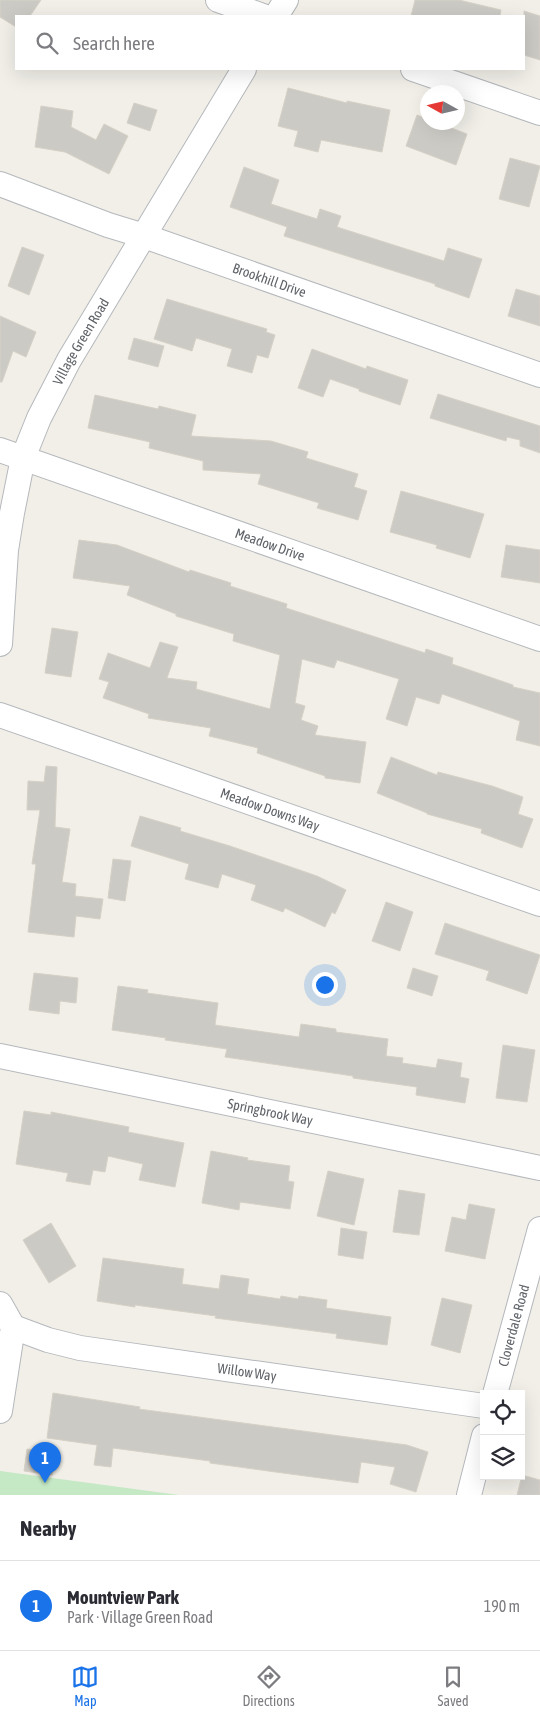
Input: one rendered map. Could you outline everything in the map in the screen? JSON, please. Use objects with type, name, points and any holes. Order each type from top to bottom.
[{"type":"street","points":[[218,0],[260,15]]},
{"type":"street","points":[[277,15],[286,0]]},
{"type":"street","name":"Village Green Road","points":[[0,644],[6,550],[23,458],[39,418],[69,360],[243,70]]},
{"type":"street","points":[[416,70],[540,113]]},
{"type":"street","name":"Brookhill Drive","points":[[0,184],[108,225],[540,375]]},
{"type":"street","name":"Meadow Drive","points":[[0,450],[540,639]]},
{"type":"street","name":"Meadow Downs Way","points":[[0,715],[540,904]]},
{"type":"street","name":"Springbrook Way","points":[[0,1056],[540,1168]]},
{"type":"street","name":"Cloverdale Road","points":[[496,1390],[540,1229]]},
{"type":"street","points":[[0,1304],[13,1327],[0,1411]]},
{"type":"street","name":"Willow Way","points":[[13,1327],[48,1340],[80,1348],[480,1405]]},
{"type":"street","points":[[469,1495],[480,1452]]},
{"type":"green space","points":[[0,1471],[179,1495],[0,1495]]},
{"type":"building","points":[[0,0],[41,0],[31,15],[15,15],[15,26],[0,17]]},
{"type":"building","points":[[415,0],[459,0],[501,10],[500,15],[411,15]]},
{"type":"building","points":[[524,11],[540,16],[540,60],[525,55]]},
{"type":"building","points":[[288,88],[347,103],[347,101],[390,110],[382,152],[321,140],[318,152],[294,146],[298,131],[278,126]]},
{"type":"building","points":[[134,103],[157,110],[150,131],[127,123]]},
{"type":"building","points":[[41,106],[73,111],[71,127],[96,140],[104,124],[128,136],[109,174],[65,152],[35,147]]},
{"type":"building","points":[[417,115],[420,116],[420,130],[457,130],[467,134],[456,165],[406,146]]},
{"type":"building","points":[[510,158],[540,166],[529,207],[499,199]]},
{"type":"building","points":[[244,167],[279,180],[271,204],[317,219],[320,209],[341,216],[337,227],[444,261],[448,248],[482,259],[469,298],[435,286],[435,284],[284,236],[287,227],[230,207]]},
{"type":"building","points":[[22,247],[44,255],[29,295],[8,286]]},
{"type":"building","points":[[516,289],[540,296],[540,326],[508,316]]},
{"type":"building","points":[[167,299],[267,329],[266,332],[275,335],[268,358],[257,355],[252,373],[227,366],[232,349],[196,338],[192,351],[154,339]]},
{"type":"building","points":[[0,316],[36,332],[26,357],[13,351],[2,382],[0,382]]},
{"type":"building","points":[[134,338],[164,346],[158,367],[128,359]]},
{"type":"building","points":[[312,349],[366,369],[367,366],[408,380],[400,405],[330,379],[323,397],[298,388]]},
{"type":"building","points":[[438,394],[540,426],[540,453],[520,446],[520,440],[507,437],[506,441],[430,418]]},
{"type":"building","points":[[95,395],[158,409],[159,406],[196,415],[191,436],[271,441],[308,452],[306,458],[358,474],[354,487],[367,491],[358,520],[317,508],[319,503],[258,484],[261,474],[203,470],[203,461],[149,448],[150,442],[88,428]]},
{"type":"building","points":[[401,491],[484,514],[470,558],[436,548],[437,545],[390,532]]},
{"type":"building","points":[[79,540],[117,545],[189,572],[190,570],[231,583],[230,586],[287,604],[286,608],[425,653],[426,649],[453,658],[452,664],[513,685],[513,687],[540,693],[540,746],[516,740],[520,721],[442,694],[439,704],[416,697],[407,726],[386,719],[399,679],[337,660],[334,668],[302,659],[295,703],[305,706],[301,720],[318,726],[315,735],[366,742],[360,783],[325,778],[325,776],[257,753],[258,748],[209,736],[211,728],[148,718],[149,714],[103,698],[109,682],[99,679],[108,653],[150,668],[160,642],[178,647],[167,678],[197,682],[196,689],[270,709],[280,655],[233,641],[234,634],[176,616],[176,614],[127,595],[130,586],[73,578]]},
{"type":"building","points":[[506,545],[540,550],[540,583],[501,577]]},
{"type":"building","points":[[52,628],[78,632],[71,677],[45,673]]},
{"type":"building","points":[[391,757],[437,775],[438,772],[492,786],[523,797],[518,814],[533,819],[522,848],[481,833],[482,829],[427,814],[377,793]]},
{"type":"building","points":[[46,766],[57,767],[55,827],[70,829],[62,882],[76,884],[75,896],[103,899],[100,919],[76,916],[74,937],[28,932],[36,864],[32,864],[40,810],[27,810],[28,781],[44,782]]},
{"type":"building","points":[[140,816],[181,828],[180,831],[317,876],[346,890],[335,914],[332,912],[325,927],[285,908],[283,912],[251,900],[256,885],[222,874],[218,888],[185,879],[189,864],[131,846]]},
{"type":"building","points":[[113,859],[131,861],[125,901],[108,898]]},
{"type":"building","points":[[386,902],[413,912],[400,951],[372,941]]},
{"type":"building","points":[[445,923],[540,955],[527,994],[486,980],[489,971],[435,954]]},
{"type":"building","points":[[413,968],[438,976],[432,996],[407,988]]},
{"type":"building","points":[[34,973],[78,978],[76,1003],[60,1001],[59,1014],[29,1010]]},
{"type":"building","points":[[118,986],[148,990],[147,993],[218,1003],[215,1025],[299,1037],[301,1024],[336,1029],[336,1032],[388,1039],[386,1056],[403,1058],[402,1063],[436,1068],[438,1059],[462,1063],[460,1077],[469,1079],[465,1103],[416,1095],[417,1087],[225,1057],[227,1049],[112,1030]]},
{"type":"building","points":[[503,1045],[535,1050],[527,1102],[496,1098]]},
{"type":"building","points":[[24,1111],[51,1115],[51,1112],[129,1127],[128,1132],[184,1143],[175,1187],[139,1180],[143,1164],[108,1156],[105,1172],[93,1170],[90,1185],[66,1181],[68,1173],[16,1164]]},
{"type":"building","points":[[211,1151],[248,1158],[247,1160],[290,1166],[288,1181],[294,1182],[290,1209],[240,1202],[239,1210],[202,1203]]},
{"type":"building","points":[[328,1171],[364,1179],[354,1225],[317,1216]]},
{"type":"building","points":[[399,1190],[425,1194],[419,1235],[393,1232]]},
{"type":"building","points":[[469,1204],[495,1209],[485,1259],[445,1251],[452,1217],[466,1220]]},
{"type":"building","points":[[51,1223],[76,1266],[49,1283],[23,1240]]},
{"type":"building","points":[[341,1228],[367,1232],[363,1259],[338,1255]]},
{"type":"building","points":[[103,1258],[184,1269],[182,1284],[219,1289],[221,1275],[249,1279],[247,1294],[280,1299],[281,1296],[298,1299],[299,1296],[327,1300],[326,1308],[391,1317],[387,1345],[336,1338],[337,1334],[97,1301]]},
{"type":"building","points":[[442,1298],[472,1305],[460,1353],[431,1345]]},
{"type":"building","points":[[53,1393],[140,1407],[139,1409],[407,1445],[428,1452],[416,1492],[390,1484],[395,1467],[361,1462],[358,1483],[113,1448],[111,1467],[94,1465],[97,1445],[47,1438]]},
{"type":"building","points":[[27,1449],[56,1453],[52,1475],[24,1471]]},
{"type":"building","points":[[525,1476],[540,1480],[540,1495],[517,1495],[521,1480],[525,1480]]},
{"type":"place","name":"Mountview Park","points":[[45,1483]]}]
